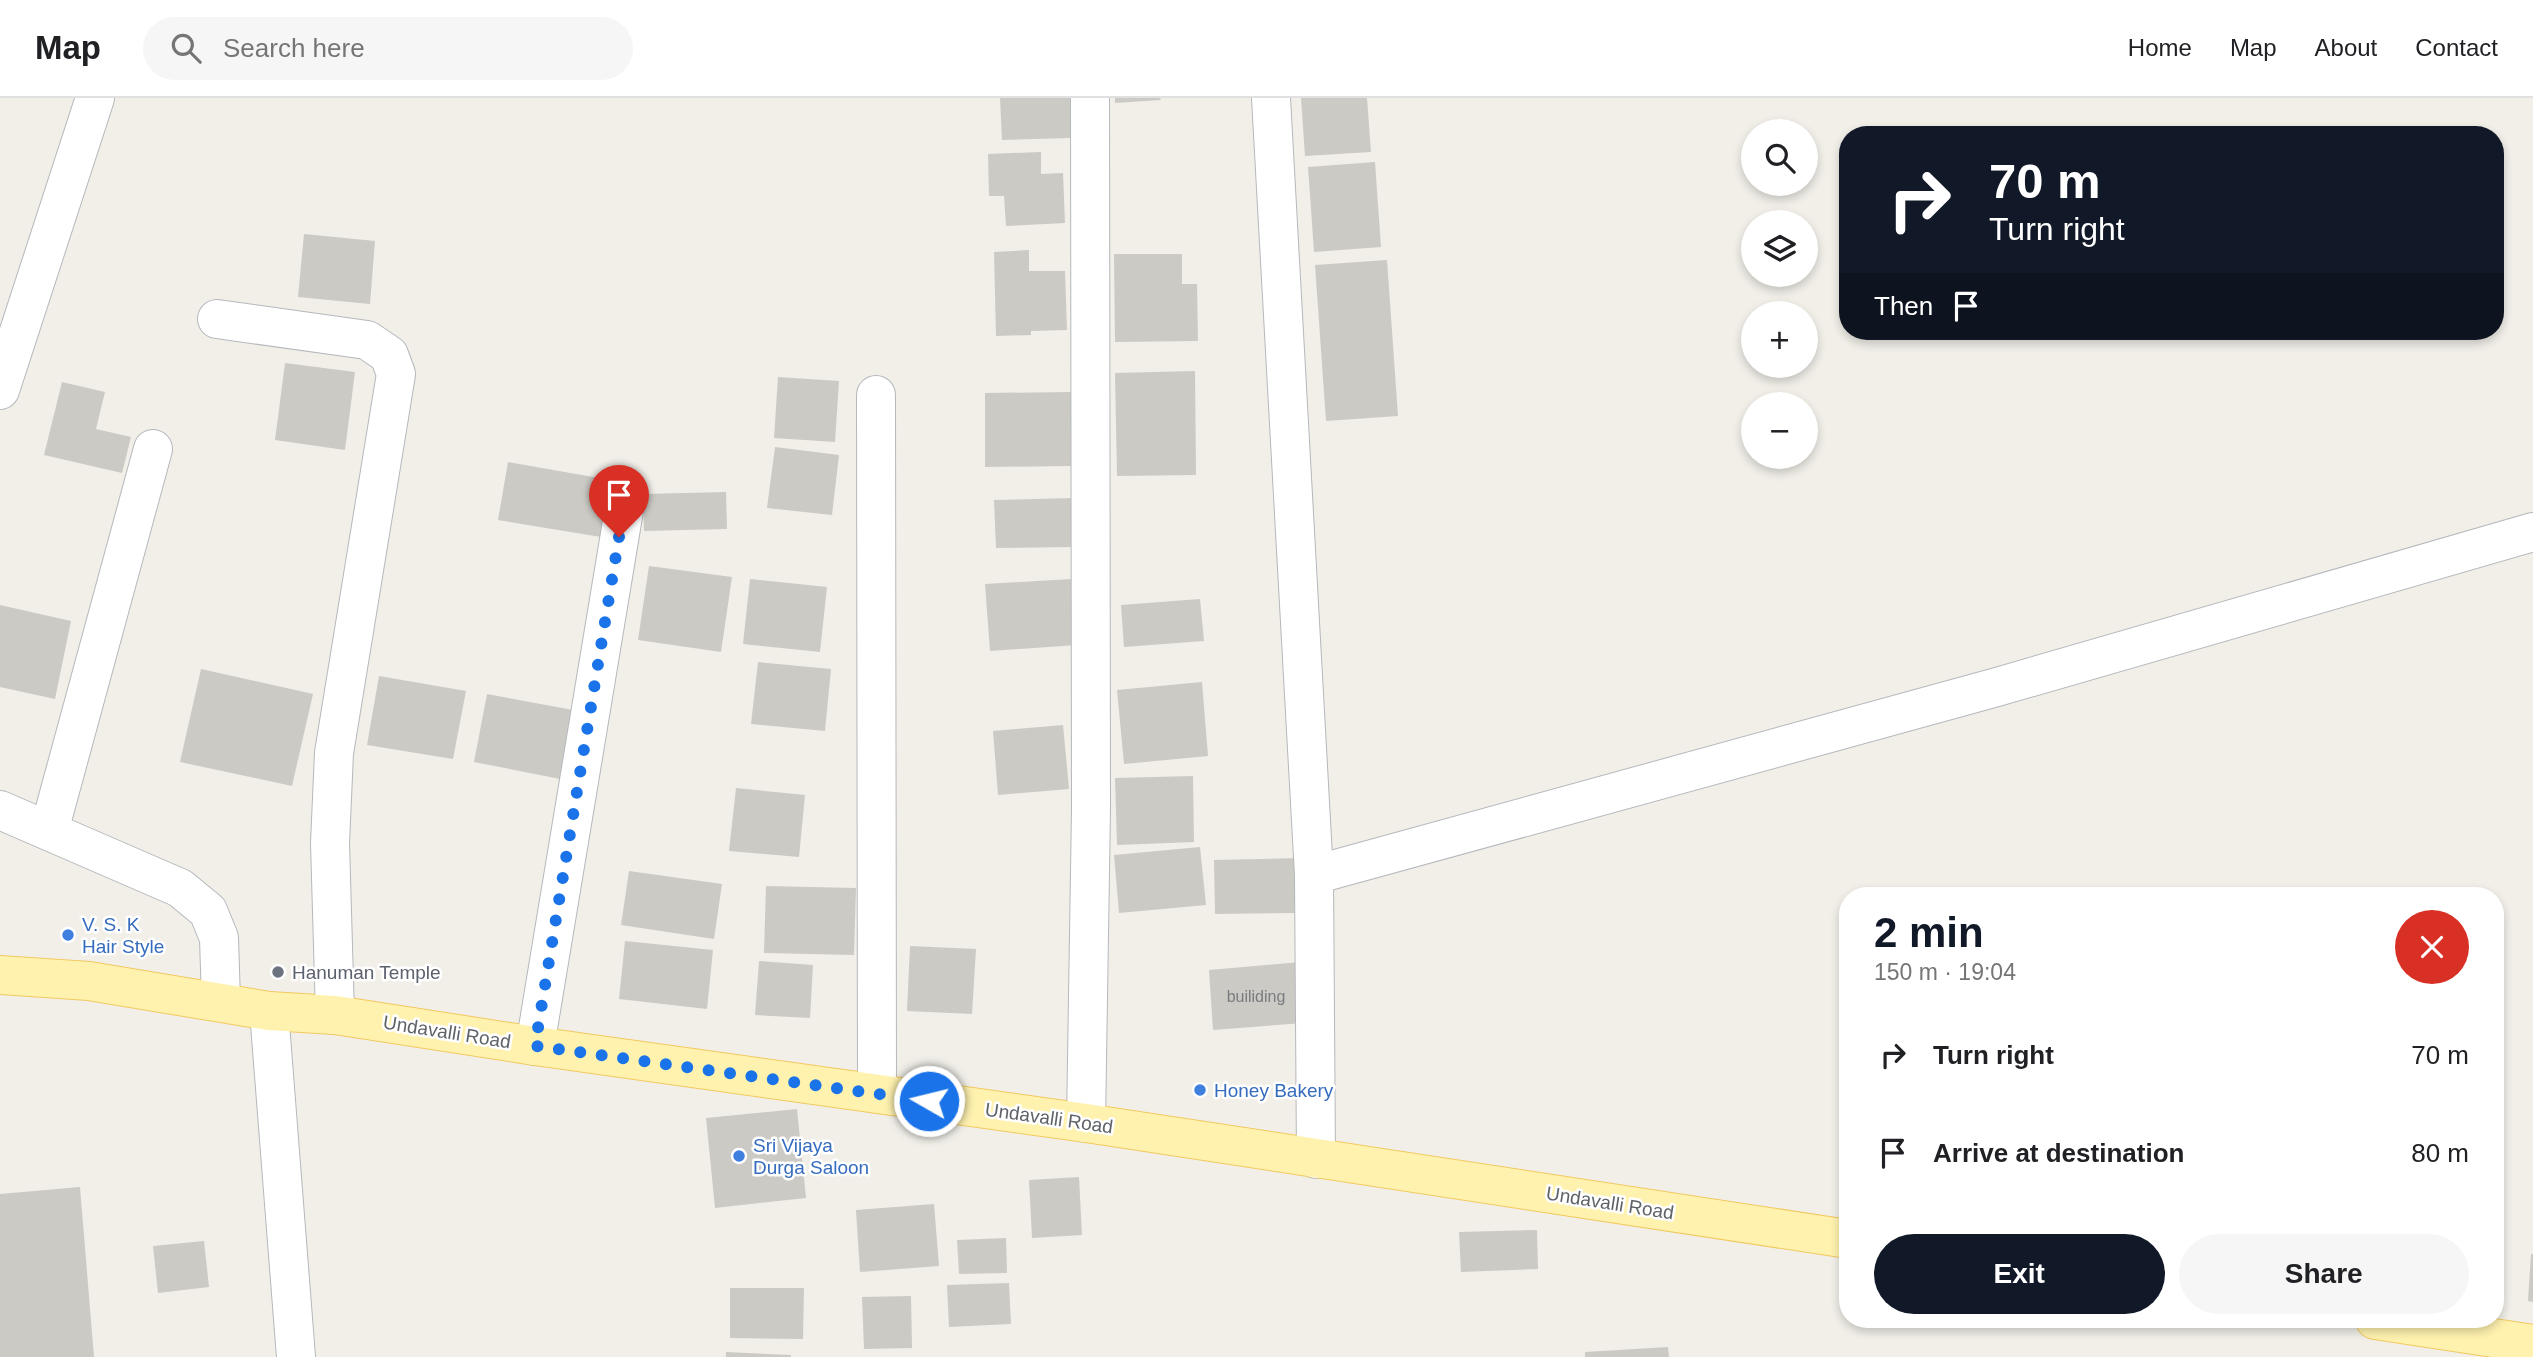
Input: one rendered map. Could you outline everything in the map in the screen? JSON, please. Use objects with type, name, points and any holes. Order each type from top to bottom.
[{"type":"main road","name":"Undavalli Road","points":[[0,975],[89,981],[269,1010],[335,1015],[535,1046],[1086,1123],[1839,1238]]},
{"type":"main road","points":[[2430,1328],[2533,1343]]},
{"type":"street","points":[[0,390],[95,98]]},
{"type":"street","points":[[1086,1123],[1091,808],[1090,98]]},
{"type":"street","points":[[1271,98],[1314,875],[1315,1158]]},
{"type":"street","points":[[217,319],[367,340],[388,355],[396,374],[334,753],[330,843],[335,1015]]},
{"type":"street","points":[[876,395],[877,1093]]},
{"type":"street","points":[[49,831],[153,449]]},
{"type":"street","points":[[535,1046],[624,510]]},
{"type":"street","points":[[1314,875],[1997,687],[2533,531]]},
{"type":"street","points":[[0,810],[180,888],[208,911],[219,938],[221,1001]]},
{"type":"street","points":[[269,1010],[296,1357]]},
{"type":"building","points":[[1000,98],[1070,98],[1071,138],[1002,140]]},
{"type":"building","points":[[1115,98],[1160,98],[1161,100],[1115,103]]},
{"type":"building","points":[[1301,98],[1367,98],[1371,152],[1305,156]]},
{"type":"building","points":[[1041,152],[1041,174],[1063,173],[1065,223],[1006,226],[1004,196],[989,196],[988,154]]},
{"type":"building","points":[[1375,162],[1381,247],[1314,252],[1308,167]]},
{"type":"building","points":[[304,234],[375,241],[370,304],[298,297]]},
{"type":"building","points":[[1029,250],[1029,271],[1065,271],[1067,330],[996,336],[994,252]]},
{"type":"building","points":[[1114,254],[1182,254],[1182,284],[1197,284],[1198,341],[1115,342]]},
{"type":"building","points":[[1387,260],[1398,416],[1326,421],[1315,265]]},
{"type":"building","points":[[285,363],[355,372],[345,450],[275,440]]},
{"type":"building","points":[[1195,371],[1196,475],[1117,476],[1115,373]]},
{"type":"building","points":[[778,377],[839,381],[835,442],[774,438]]},
{"type":"building","points":[[62,382],[105,392],[96,429],[131,437],[122,473],[44,455]]},
{"type":"building","points":[[1071,392],[1071,466],[985,467],[985,393]]},
{"type":"building","points":[[775,447],[839,455],[832,515],[767,508]]},
{"type":"building","points":[[508,462],[610,480],[601,537],[498,520]]},
{"type":"building","points":[[726,492],[727,529],[644,531],[643,494]]},
{"type":"building","points":[[1073,498],[1075,547],[996,548],[994,500]]},
{"type":"building","points":[[649,566],[732,577],[721,652],[638,640]]},
{"type":"building","points":[[750,579],[827,587],[820,652],[743,644]]},
{"type":"building","points":[[1072,579],[1077,645],[990,651],[985,584]]},
{"type":"building","points":[[1200,599],[1204,641],[1124,647],[1121,605]]},
{"type":"building","points":[[0,605],[71,621],[55,699],[0,687]]},
{"type":"building","points":[[758,662],[831,669],[825,731],[751,724]]},
{"type":"building","points":[[201,669],[313,694],[292,786],[180,762]]},
{"type":"building","points":[[379,676],[466,691],[453,759],[367,745]]},
{"type":"building","points":[[1202,682],[1208,756],[1124,764],[1117,690]]},
{"type":"building","points":[[487,694],[573,710],[560,779],[474,762]]},
{"type":"building","points":[[1063,725],[1069,789],[998,795],[993,731]]},
{"type":"building","points":[[1193,776],[1194,842],[1117,845],[1115,778]]},
{"type":"building","points":[[736,788],[805,795],[799,857],[729,851]]},
{"type":"building","points":[[1200,847],[1206,905],[1119,913],[1114,855]]},
{"type":"building","points":[[1299,858],[1300,913],[1215,914],[1214,860]]},
{"type":"building","points":[[629,871],[722,884],[714,939],[621,925]]},
{"type":"building","points":[[766,886],[856,888],[854,955],[764,953]]},
{"type":"building","points":[[625,941],[713,950],[707,1009],[619,999]]},
{"type":"building","points":[[910,946],[976,949],[972,1014],[907,1011]]},
{"type":"building","points":[[759,961],[813,965],[810,1018],[755,1015]]},
{"type":"building","points":[[1300,962],[1304,1023],[1213,1030],[1209,970]]},
{"type":"building","points":[[797,1109],[806,1198],[715,1208],[706,1118]]},
{"type":"building","points":[[1079,1177],[1082,1235],[1032,1238],[1029,1180]]},
{"type":"building","points":[[80,1187],[94,1357],[0,1357],[0,1194]]},
{"type":"building","points":[[934,1204],[939,1266],[860,1272],[856,1210]]},
{"type":"building","points":[[1537,1230],[1538,1269],[1461,1272],[1459,1232]]},
{"type":"building","points":[[1006,1238],[1007,1273],[959,1274],[957,1240]]},
{"type":"building","points":[[204,1241],[209,1287],[158,1293],[153,1246]]},
{"type":"building","points":[[2533,1254],[2533,1302],[2528,1301]]},
{"type":"building","points":[[1009,1283],[1011,1324],[949,1327],[947,1285]]},
{"type":"building","points":[[730,1288],[804,1288],[803,1339],[730,1338]]},
{"type":"building","points":[[911,1296],[912,1348],[864,1349],[862,1297]]},
{"type":"building","points":[[1668,1347],[1669,1357],[1585,1357],[1585,1352]]},
{"type":"building","points":[[726,1352],[791,1355],[791,1357],[726,1357]]},
{"type":"place","name":"V. S. K Hair Style","points":[[68,935]]},
{"type":"place","name":"Hanuman Temple","points":[[278,972]]},
{"type":"place","name":"Honey Bakery","points":[[1200,1090]]},
{"type":"place","name":"Sri Vijaya Durga Saloon","points":[[739,1156]]},
{"type":"route","points":[[619,537],[535,1046],[929,1101]]}]
